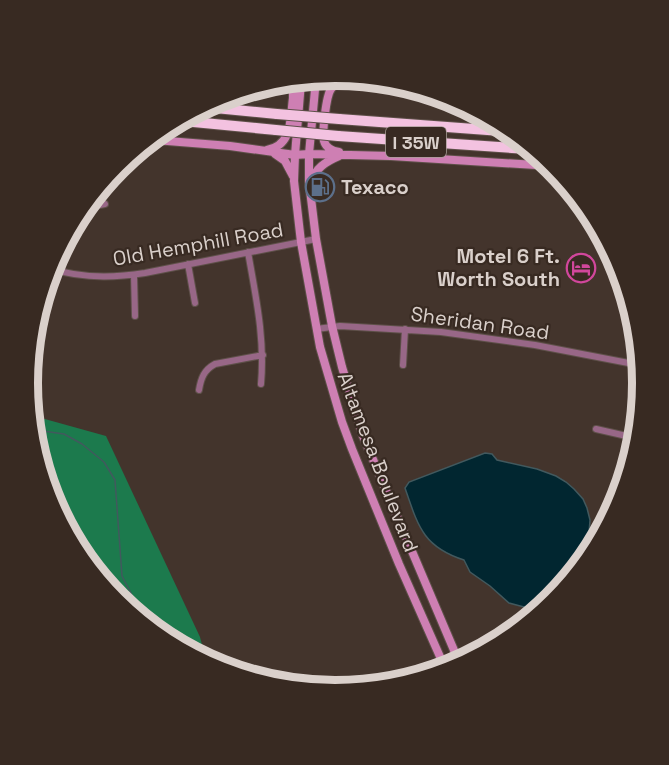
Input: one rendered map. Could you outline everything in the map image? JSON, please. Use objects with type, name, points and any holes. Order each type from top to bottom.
[{"type":"highway","name":"I 35W","points":[[220,108],[491,130]]},
{"type":"highway","name":"I 35W","points":[[192,122],[338,136],[517,148]]},
{"type":"highway","points":[[494,147],[503,153],[524,154]]},
{"type":"main road","name":"Altamesa Boulevard","points":[[315,86],[309,154],[309,186],[332,326],[346,383],[363,436],[455,654]]},
{"type":"main road","points":[[335,86],[328,95],[326,104],[324,140],[327,147],[345,154]]},
{"type":"main road","name":"Altamesa Boulevard","points":[[301,88],[294,177],[301,242],[326,371],[352,450],[441,660]]},
{"type":"main road","points":[[258,150],[269,150],[279,146],[287,137],[293,98],[292,89]]},
{"type":"main road","points":[[163,141],[230,146],[295,155],[345,154],[537,165]]},
{"type":"main road","points":[[272,152],[285,161],[294,177]]},
{"type":"main road","points":[[309,186],[321,165],[345,154]]},
{"type":"street","points":[[96,206],[105,204]]},
{"type":"street","name":"Old Hemphill Road","points":[[59,271],[87,276],[134,275],[316,239]]},
{"type":"street","points":[[248,252],[262,333],[261,384]]},
{"type":"street","points":[[188,264],[195,303]]},
{"type":"street","points":[[134,275],[135,316]]},
{"type":"street","name":"Sheridan Road","points":[[316,328],[332,326],[441,332],[535,345],[631,363]]},
{"type":"street","points":[[403,365],[405,329]]},
{"type":"street","points":[[200,390],[202,376],[211,366],[263,355]]},
{"type":"street","points":[[596,429],[627,436]]},
{"type":"green space","points":[[40,418],[106,436],[200,637],[203,649],[154,618],[124,593],[88,548],[68,514],[53,478]]},
{"type":"water","points":[[485,453],[492,454],[497,460],[537,469],[566,482],[583,499],[587,508],[590,520],[589,536],[558,578],[530,606],[524,607],[509,603],[470,572],[464,560],[439,549],[431,542],[414,513],[405,488],[409,482]]},
{"type":"waterway","points":[[42,431],[64,434],[82,444],[104,462],[115,480],[122,576],[137,604]]},
{"type":"place","name":"Texaco","points":[[320,187]]},
{"type":"place","name":"Motel 6 Ft. Worth South","points":[[581,268]]}]
